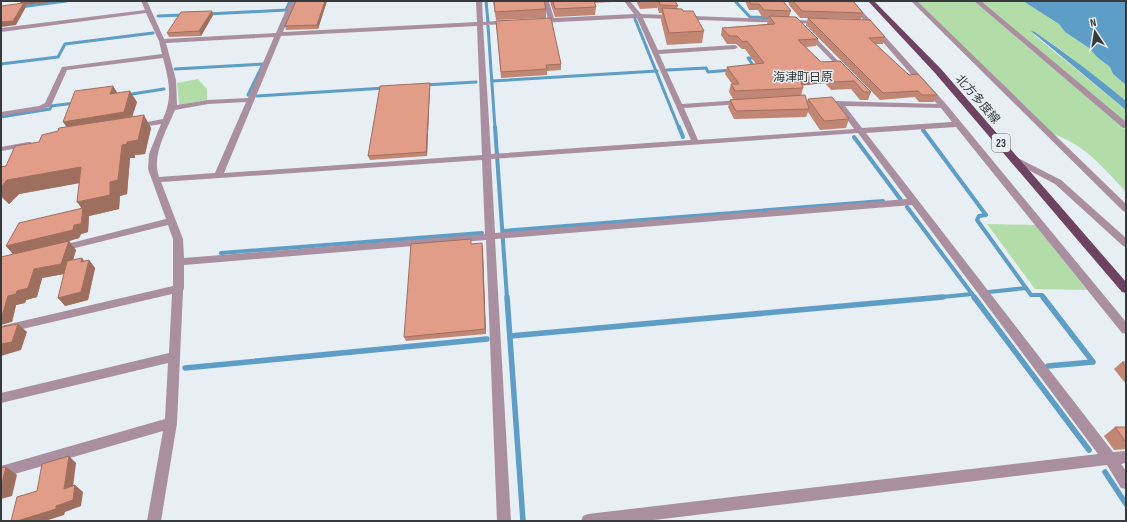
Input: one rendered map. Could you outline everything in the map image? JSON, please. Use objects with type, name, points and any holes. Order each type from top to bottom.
[{"type":"main road","name":"北方多度線","points":[[871,1],[938,71],[1126,289]]},
{"type":"street","points":[[144,1],[162,41],[172,80],[172,108],[153,154],[152,169],[178,239],[179,262],[179,288],[171,423],[154,521]]},
{"type":"street","points":[[219,175],[293,1]]},
{"type":"street","points":[[479,1],[493,236],[504,521]]},
{"type":"street","points":[[543,1],[547,3],[551,20]]},
{"type":"street","points":[[627,1],[639,16],[695,141]]},
{"type":"street","points":[[850,1],[865,23],[943,106],[1126,330]]},
{"type":"street","points":[[914,1],[1126,209]]},
{"type":"street","points":[[977,1],[1126,126]]},
{"type":"street","points":[[1,30],[149,11]]},
{"type":"street","points":[[527,22],[639,16],[794,18],[826,22]]},
{"type":"street","points":[[794,18],[850,75]]},
{"type":"street","points":[[162,41],[519,22]]},
{"type":"street","points":[[655,52],[735,47]]},
{"type":"street","points":[[1,114],[41,108],[48,104],[64,68],[166,56]]},
{"type":"street","points":[[172,108],[208,102],[251,100]]},
{"type":"street","points":[[825,102],[838,104],[875,101],[943,106]]},
{"type":"street","points":[[680,106],[748,102]]},
{"type":"street","points":[[838,104],[860,130],[912,202],[1110,459],[1126,483]]},
{"type":"street","points":[[127,128],[166,121]]},
{"type":"street","points":[[156,180],[695,141],[958,124]]},
{"type":"street","points":[[1,149],[40,142]]},
{"type":"street","points":[[1016,160],[1058,182],[1126,244]]},
{"type":"street","points":[[179,262],[912,202]]},
{"type":"street","points":[[46,252],[172,221]]},
{"type":"street","points":[[1,330],[179,288]]},
{"type":"street","points":[[1,398],[174,357]]},
{"type":"street","points":[[1,472],[171,423]]},
{"type":"street","points":[[588,521],[1126,457]]},
{"type":"green space","points":[[916,1],[974,1],[1126,130],[1126,192],[1084,150],[1064,138],[1053,134]]},
{"type":"green space","points":[[979,1],[1023,1],[1059,24],[1065,32],[1089,48],[1097,57],[1110,67],[1113,74],[1126,85],[1126,101],[1060,49],[1035,32],[1034,35],[1126,110],[1126,124]]},
{"type":"green space","points":[[198,79],[207,89],[207,100],[179,105],[177,83]]},
{"type":"green space","points":[[987,224],[1035,225],[1087,290],[1035,289]]},
{"type":"water","points":[[1023,1],[1126,1],[1126,85],[1113,74],[1110,67],[1097,57],[1089,48],[1065,32],[1059,24]]},
{"type":"water","points":[[1031,31],[1035,32],[1070,57],[1126,101],[1126,110]]},
{"type":"building","points":[[296,1],[325,1],[317,25],[285,26]]},
{"type":"building","points":[[494,1],[544,1],[546,9],[495,12]]},
{"type":"building","points":[[553,1],[594,1],[596,7],[555,9]]},
{"type":"building","points":[[659,1],[675,1],[678,6],[660,5]]},
{"type":"building","points":[[749,1],[783,1],[791,11],[764,10],[759,4],[751,4]]},
{"type":"building","points":[[793,1],[853,1],[863,13],[802,11]]},
{"type":"building","points":[[24,3],[13,21],[1,22],[1,6]]},
{"type":"building","points":[[662,8],[693,11],[704,31],[669,33]]},
{"type":"building","points":[[212,11],[199,31],[167,33],[181,12]]},
{"type":"building","points":[[769,16],[796,17],[818,39],[798,40],[821,62],[840,61],[871,92],[864,92],[854,81],[834,82],[828,75],[800,78],[803,88],[735,91],[731,84],[739,84],[727,67],[764,63],[747,41],[743,42],[737,36],[729,36],[722,28],[775,24]]},
{"type":"building","points":[[551,18],[561,64],[546,65],[547,69],[501,72],[496,21]]},
{"type":"building","points":[[808,18],[870,20],[885,37],[869,38],[909,75],[918,74],[937,95],[922,95],[918,91],[883,93]]},
{"type":"building","points":[[430,83],[426,152],[368,156],[380,86]]},
{"type":"building","points":[[113,86],[110,94],[130,91],[124,112],[63,122],[75,91]]},
{"type":"building","points":[[805,95],[809,109],[736,111],[730,100]]},
{"type":"building","points":[[832,97],[849,119],[824,121],[808,99]]},
{"type":"building","points":[[144,115],[138,140],[127,142],[127,144],[122,145],[118,180],[110,182],[110,195],[77,202],[81,167],[7,180],[1,187],[1,167],[6,166],[15,146],[39,142],[42,135],[58,131],[59,128]]},
{"type":"building","points":[[83,208],[81,224],[74,225],[73,230],[6,246],[19,223]]},
{"type":"building","points":[[471,239],[471,244],[482,243],[485,329],[404,337],[411,244]]},
{"type":"building","points":[[69,241],[61,264],[34,269],[28,288],[17,291],[16,294],[8,296],[3,313],[1,313],[1,257]]},
{"type":"building","points":[[82,258],[81,262],[89,260],[81,292],[58,298],[67,261]]},
{"type":"building","points":[[18,324],[12,342],[1,344],[1,327]]},
{"type":"building","points":[[1115,427],[1126,427],[1126,441],[1125,441]]},
{"type":"building","points":[[69,456],[64,489],[75,485],[73,500],[56,506],[56,509],[17,521],[11,521],[17,497],[37,491],[42,464]]},
{"type":"building","points":[[6,467],[1,487],[1,468]]},
{"type":"waterway","points":[[20,7],[66,1]]},
{"type":"waterway","points":[[208,14],[286,10],[290,1]]},
{"type":"waterway","points":[[486,1],[488,22]]},
{"type":"waterway","points":[[735,1],[750,17],[774,18]]},
{"type":"waterway","points":[[158,16],[184,15]]},
{"type":"waterway","points":[[635,19],[656,71]]},
{"type":"waterway","points":[[488,26],[495,128]]},
{"type":"waterway","points":[[1,64],[58,57],[65,44],[153,33]]},
{"type":"waterway","points":[[755,68],[748,58],[757,58]]},
{"type":"waterway","points":[[175,69],[263,64],[248,95]]},
{"type":"waterway","points":[[667,70],[706,68],[708,72],[731,70]]},
{"type":"waterway","points":[[492,81],[656,71]]},
{"type":"waterway","points":[[656,71],[679,128]]},
{"type":"waterway","points":[[425,85],[476,82]]},
{"type":"waterway","points":[[257,96],[385,88]]},
{"type":"waterway","points":[[126,95],[164,89]]},
{"type":"waterway","points":[[1,117],[50,109],[51,106],[75,103]]},
{"type":"waterway","points":[[495,127],[507,298]]},
{"type":"waterway","points":[[679,127],[683,137]]},
{"type":"waterway","points":[[923,130],[986,215],[979,216],[977,220],[1026,288]]},
{"type":"waterway","points":[[854,137],[901,200]]},
{"type":"waterway","points":[[503,231],[883,201]]},
{"type":"waterway","points":[[907,207],[975,298]]},
{"type":"waterway","points":[[221,253],[482,233]]},
{"type":"waterway","points":[[989,292],[1026,288]]},
{"type":"waterway","points":[[1026,288],[1031,295],[1042,295],[1044,298]]},
{"type":"waterway","points":[[933,298],[972,294]]},
{"type":"waterway","points":[[507,297],[523,521]]},
{"type":"waterway","points":[[933,298],[943,297]]},
{"type":"waterway","points":[[974,297],[1089,450]]},
{"type":"waterway","points":[[1043,297],[1093,362],[1048,366]]},
{"type":"waterway","points":[[510,336],[933,298]]},
{"type":"waterway","points":[[185,368],[487,339]]},
{"type":"waterway","points":[[1105,472],[1126,504]]},
{"type":"district","name":"海津町日原","points":[[803,77]]}]
